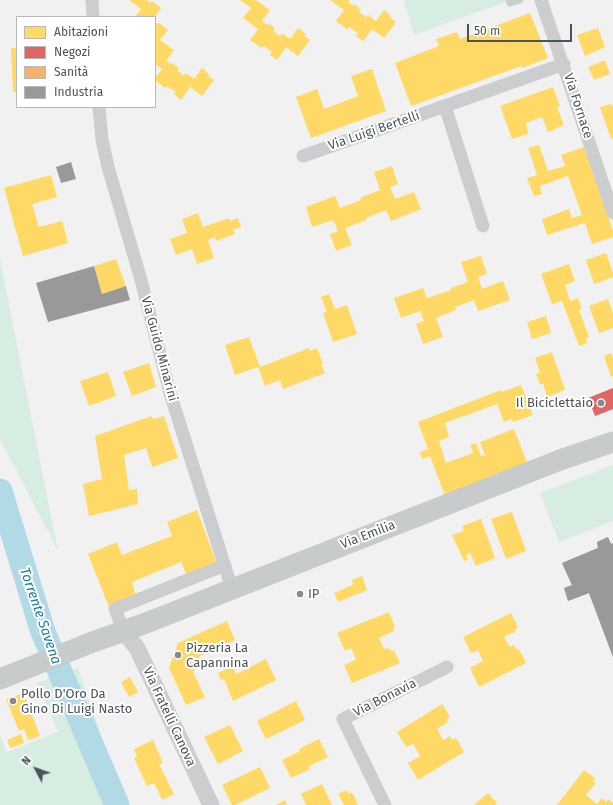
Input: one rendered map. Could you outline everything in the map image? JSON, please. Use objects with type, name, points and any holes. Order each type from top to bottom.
[{"type":"main road","name":"Via Emilia","points":[[0,679],[90,643],[124,632],[560,460],[613,442]]},
{"type":"street","points":[[92,0],[93,16]]},
{"type":"street","name":"Via Fornace","points":[[541,0],[613,211]]},
{"type":"street","name":"Via Luigi Bertelli","points":[[303,156],[564,64]]},
{"type":"street","points":[[445,106],[483,226]]},
{"type":"street","name":"Via Guido Minarini","points":[[98,108],[102,140],[108,167],[142,280],[170,393],[232,589]]},
{"type":"street","points":[[124,632],[115,609],[225,565]]},
{"type":"street","name":"Via Fratelli Canova","points":[[124,632],[137,648],[210,805]]},
{"type":"street","name":"Via Bonavia","points":[[385,805],[343,719],[447,667]]},
{"type":"lane","points":[[509,0],[510,3],[520,0]]},
{"type":"green space","points":[[404,0],[511,0],[414,35]]},
{"type":"green space","points":[[0,259],[58,551],[0,439]]},
{"type":"green space","points":[[613,465],[613,521],[559,542],[540,493]]},
{"type":"green space","points":[[78,668],[125,805],[0,805],[0,735],[6,752],[58,732],[37,683]]},
{"type":"building: Abitazioni","points":[[129,0],[147,0],[150,3],[152,1],[161,8],[156,16],[136,16],[141,9]]},
{"type":"building: Abitazioni","points":[[240,0],[256,0],[270,10],[262,21],[275,28],[273,31],[280,36],[282,33],[290,39],[298,28],[306,34],[304,36],[310,40],[298,56],[286,47],[277,60],[270,55],[272,52],[264,46],[262,48],[250,40],[258,29],[243,18],[251,8]]},
{"type":"building: Abitazioni","points":[[330,0],[350,0],[348,2],[353,6],[354,4],[361,10],[359,12],[366,17],[368,15],[376,21],[384,10],[396,22],[384,38],[372,29],[363,41],[356,36],[358,33],[349,27],[348,30],[336,21],[344,10]]},
{"type":"building: Abitazioni","points":[[530,13],[548,58],[522,68],[521,66],[411,106],[395,63],[439,46],[436,39],[457,32],[460,39]]},
{"type":"building: Abitazioni","points":[[156,23],[159,23],[168,30],[160,40],[174,50],[166,61],[179,68],[177,70],[184,76],[186,73],[194,79],[202,68],[209,74],[208,76],[214,80],[202,96],[190,87],[181,100],[174,94],[176,92],[167,86],[165,88],[156,81],[156,77],[162,69],[156,65]]},
{"type":"building: Abitazioni","points":[[598,28],[605,47],[585,56],[577,35]]},
{"type":"building: Abitazioni","points":[[11,48],[16,48],[16,92],[13,92]]},
{"type":"building: Abitazioni","points":[[605,60],[610,74],[594,80],[588,67]]},
{"type":"building: Abitazioni","points":[[372,69],[386,111],[311,138],[296,97],[317,89],[324,109],[358,96],[351,76]]},
{"type":"building: Abitazioni","points":[[553,87],[560,106],[557,107],[564,125],[548,132],[542,117],[526,123],[528,134],[512,139],[500,106]]},
{"type":"building: Abitazioni","points":[[611,104],[612,106],[613,105],[613,138],[611,139],[600,107]]},
{"type":"building: Abitazioni","points":[[539,145],[548,171],[565,166],[561,155],[584,147],[613,231],[613,237],[592,244],[585,223],[547,235],[542,219],[569,209],[572,218],[582,215],[568,176],[540,186],[542,194],[534,196],[527,178],[537,175],[528,148]]},
{"type":"building: Abitazioni","points":[[392,166],[398,184],[390,187],[395,199],[414,192],[421,209],[391,221],[386,210],[366,218],[367,220],[345,228],[352,245],[336,251],[330,234],[338,231],[333,220],[312,227],[306,207],[335,196],[340,208],[361,200],[360,198],[380,190],[374,172]]},
{"type":"building: Abitazioni","points":[[51,175],[57,197],[32,204],[39,227],[62,221],[68,243],[23,256],[4,188]]},
{"type":"building: Abitazioni","points":[[198,213],[203,227],[229,218],[230,221],[238,218],[241,227],[233,230],[235,234],[216,241],[215,237],[208,240],[214,258],[197,264],[192,249],[176,255],[170,239],[187,233],[182,219]]},
{"type":"building: Abitazioni","points":[[606,253],[613,277],[594,284],[586,260]]},
{"type":"building: Abitazioni","points":[[481,256],[487,274],[478,277],[482,289],[503,281],[510,300],[478,311],[474,300],[455,307],[456,310],[436,318],[443,337],[423,344],[416,324],[424,321],[420,311],[401,318],[394,298],[423,288],[427,298],[451,290],[451,288],[468,282],[461,262]]},
{"type":"building: Abitazioni","points":[[116,259],[126,286],[102,294],[94,266]]},
{"type":"building: Abitazioni","points":[[569,264],[575,281],[565,285],[570,301],[578,298],[582,309],[579,310],[589,337],[586,338],[587,343],[579,346],[562,301],[552,304],[541,274]]},
{"type":"building: Abitazioni","points":[[329,294],[335,309],[347,305],[357,334],[333,342],[323,313],[327,312],[321,297]]},
{"type":"building: Abitazioni","points":[[608,299],[613,313],[613,328],[599,333],[589,306]]},
{"type":"building: Abitazioni","points":[[546,316],[551,333],[532,339],[527,322]]},
{"type":"building: Abitazioni","points":[[249,337],[260,367],[309,348],[310,351],[317,348],[323,364],[321,365],[325,373],[283,389],[280,380],[265,386],[258,367],[235,375],[225,345]]},
{"type":"building: Abitazioni","points":[[552,352],[565,390],[547,397],[543,384],[540,384],[536,374],[540,373],[535,358]]},
{"type":"building: Abitazioni","points":[[611,353],[613,358],[613,376],[611,377],[604,356]]},
{"type":"building: Abitazioni","points":[[149,363],[156,387],[132,396],[123,372]]},
{"type":"building: Abitazioni","points":[[108,372],[116,396],[89,406],[80,381]]},
{"type":"building: Abitazioni","points":[[521,385],[533,415],[513,422],[512,419],[504,422],[497,404],[445,423],[449,437],[439,441],[446,463],[473,453],[470,445],[476,443],[481,456],[485,455],[480,442],[514,429],[528,465],[445,496],[430,456],[422,459],[420,452],[428,449],[418,422],[501,390],[501,392]]},
{"type":"building: Abitazioni","points":[[152,416],[153,419],[164,416],[178,458],[152,467],[146,448],[124,455],[129,490],[137,489],[138,504],[89,516],[83,484],[102,479],[95,436]]},
{"type":"building: Abitazioni","points":[[197,510],[217,564],[187,576],[181,562],[132,582],[136,596],[109,607],[88,554],[117,542],[122,555],[172,536],[167,522]]},
{"type":"building: Abitazioni","points":[[512,512],[526,551],[506,559],[491,519]]},
{"type":"building: Abitazioni","points":[[481,519],[495,558],[476,566],[470,553],[466,555],[468,560],[464,561],[452,535],[464,531],[462,526]]},
{"type":"building: Abitazioni","points":[[362,576],[367,590],[338,602],[334,593],[353,585],[352,580]]},
{"type":"building: Abitazioni","points":[[389,612],[395,627],[393,629],[394,631],[379,638],[384,649],[389,648],[390,651],[394,650],[400,663],[352,683],[344,665],[356,660],[351,648],[345,651],[337,633]]},
{"type":"building: Abitazioni","points":[[511,613],[518,627],[515,629],[516,631],[504,637],[510,647],[514,645],[517,650],[519,649],[526,663],[479,687],[470,668],[483,661],[478,650],[471,653],[463,637]]},
{"type":"building: Abitazioni","points":[[227,621],[235,640],[200,656],[193,672],[205,697],[186,705],[169,668],[178,643]]},
{"type":"building: Abitazioni","points":[[266,659],[276,680],[233,701],[224,679],[221,680],[218,673],[233,666],[236,674]]},
{"type":"building: Abitazioni","points":[[130,677],[138,692],[129,697],[121,682]]},
{"type":"building: Abitazioni","points":[[24,693],[40,736],[28,740],[24,729],[19,731],[6,699]]},
{"type":"building: Abitazioni","points":[[296,701],[305,720],[266,739],[257,721]]},
{"type":"building: Abitazioni","points":[[442,704],[450,717],[447,719],[448,722],[437,729],[443,740],[450,736],[452,740],[456,738],[464,752],[418,780],[408,763],[420,756],[413,744],[406,747],[397,732]]},
{"type":"building: Abitazioni","points":[[230,725],[243,751],[218,764],[204,737]]},
{"type":"building: Abitazioni","points":[[21,734],[24,743],[10,748],[7,740]]},
{"type":"building: Abitazioni","points":[[319,739],[328,757],[309,766],[310,769],[291,778],[282,760]]},
{"type":"building: Abitazioni","points":[[153,740],[163,763],[159,764],[174,794],[162,800],[154,783],[147,786],[134,758],[137,757],[134,749]]},
{"type":"building: Abitazioni","points":[[260,767],[270,788],[235,805],[232,805],[222,785]]},
{"type":"building: Abitazioni","points":[[584,770],[595,778],[593,781],[596,783],[586,795],[597,804],[602,798],[606,802],[608,799],[613,803],[613,805],[557,805]]},
{"type":"building: Abitazioni","points":[[322,784],[332,805],[306,805],[301,794]]},
{"type":"building: Abitazioni","points":[[347,790],[349,794],[352,792],[358,805],[344,805],[338,794]]},
{"type":"building: Abitazioni","points":[[488,793],[497,803],[495,805],[474,805]]},
{"type":"building: Abitazioni","points":[[285,800],[287,805],[276,805]]},
{"type":"building: Negozi","points":[[613,388],[613,409],[595,416],[588,398]]},
{"type":"building: Sanità","points":[[608,537],[611,544],[613,543],[613,657],[589,593],[568,601],[564,588],[572,585],[562,563],[598,548],[597,542]]},
{"type":"building: Industria","points":[[71,162],[76,179],[61,183],[56,167]]},
{"type":"building: Industria","points":[[94,266],[102,294],[126,286],[130,300],[48,322],[36,283]]},
{"type":"building: Industria","points":[[608,537],[611,544],[613,543],[613,657],[589,593],[568,601],[564,588],[572,585],[562,563],[598,548],[597,542]]},
{"type":"waterway","name":"Torrente Savena","points":[[0,491],[43,632],[117,805]]},
{"type":"place","name":"Il Biciclettaio","points":[[601,403]]},
{"type":"place","name":"IP","points":[[300,594]]},
{"type":"place","name":"Pizzeria La Capannina","points":[[178,655]]},
{"type":"place","name":"Pollo D'Oro Da Gino Di Luigi Nasto","points":[[13,701]]}]
